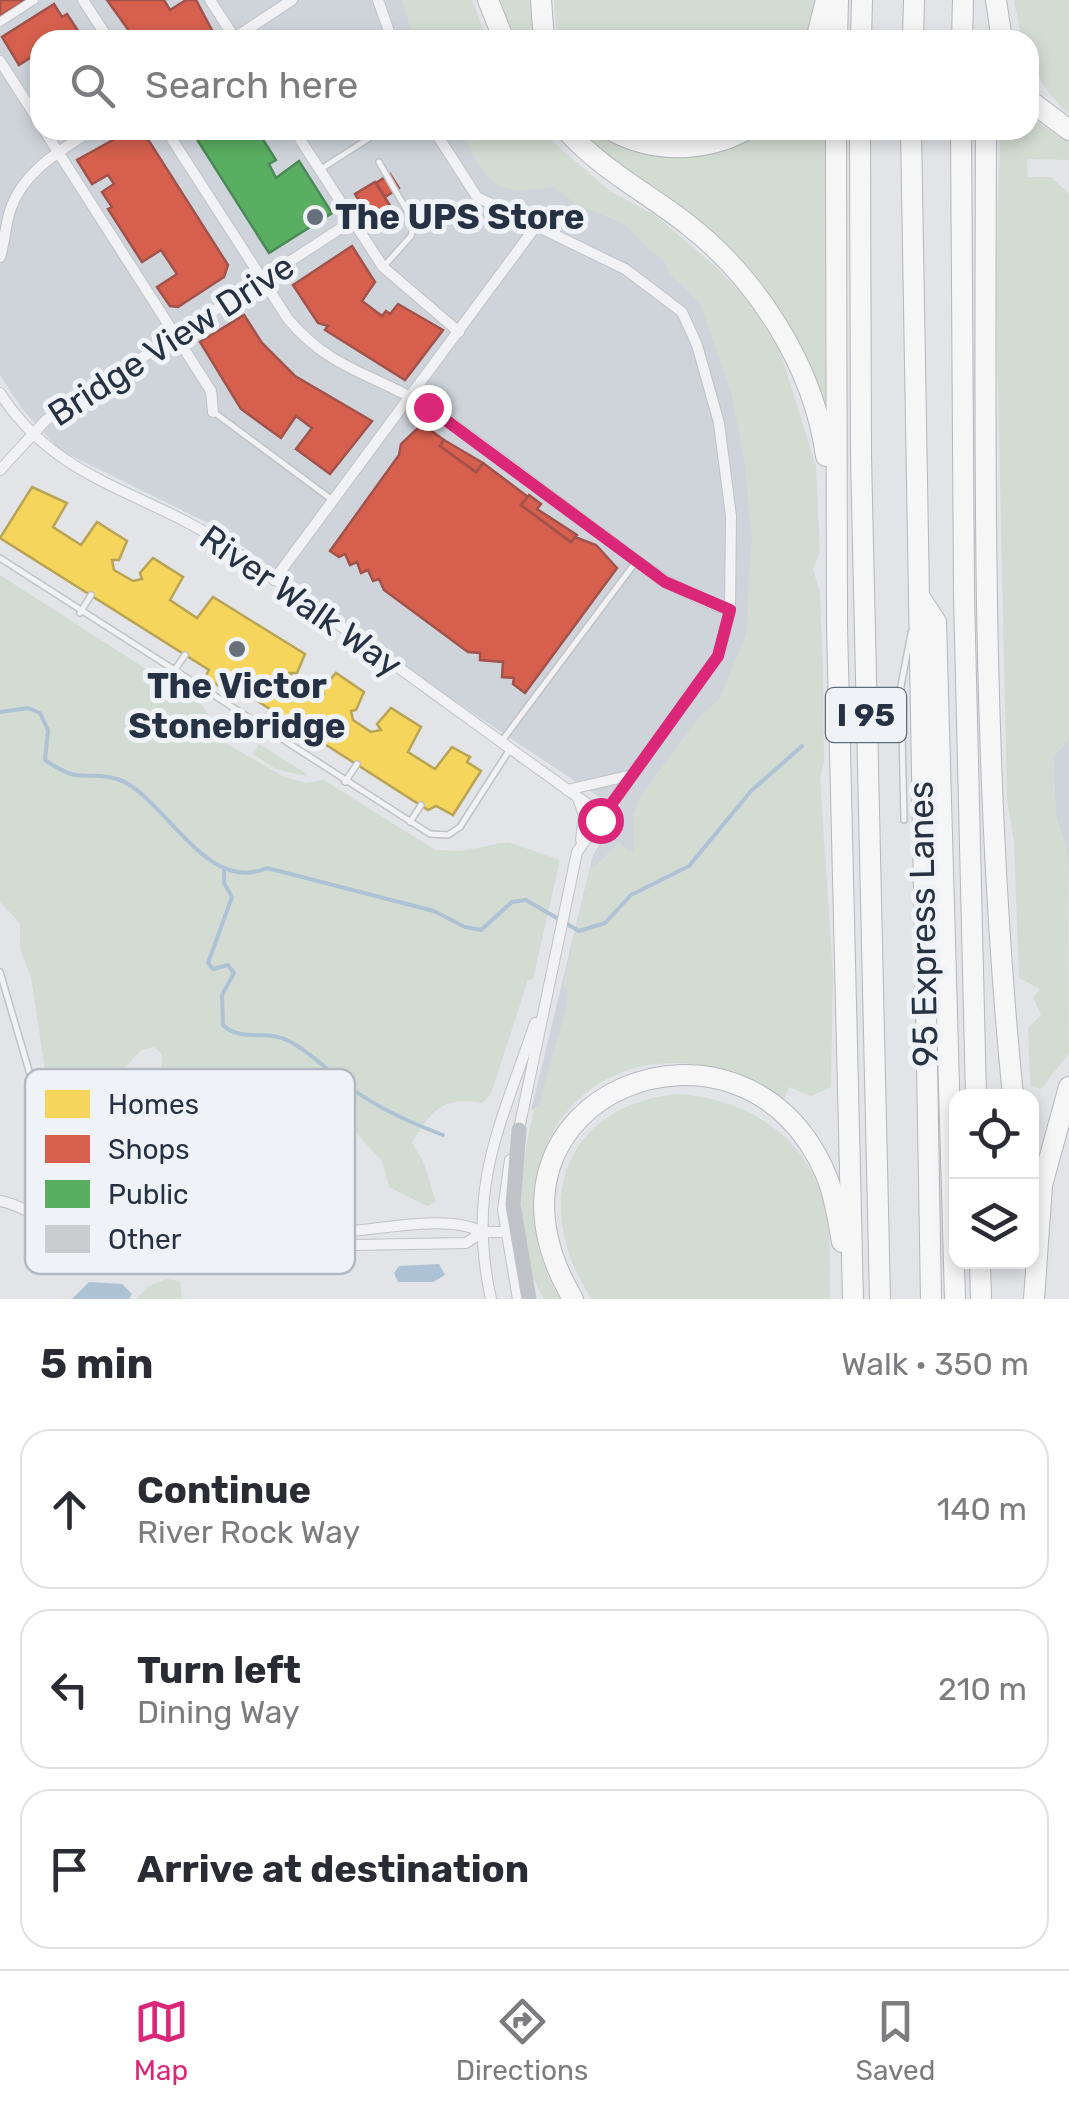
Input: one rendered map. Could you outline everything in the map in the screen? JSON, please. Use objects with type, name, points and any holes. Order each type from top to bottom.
[{"type":"highway","points":[[488,0],[500,30]]},
{"type":"highway","points":[[540,0],[543,30]]},
{"type":"highway","points":[[818,30],[826,0]]},
{"type":"highway","points":[[837,30],[838,0]]},
{"type":"highway","points":[[861,30],[862,0]]},
{"type":"highway","points":[[913,30],[914,0]]},
{"type":"highway","points":[[962,30],[963,0]]},
{"type":"highway","points":[[987,30],[988,0]]},
{"type":"highway","points":[[996,0],[1000,30]]},
{"type":"highway","points":[[1039,108],[1069,130]]},
{"type":"highway","points":[[577,140],[617,177],[709,242],[768,313],[791,351],[821,426],[837,572]]},
{"type":"highway","points":[[635,140],[681,148],[724,140]]},
{"type":"highway","points":[[836,140],[837,572],[851,1299]]},
{"type":"highway","name":"I 95","points":[[860,140],[860,456],[880,1299]]},
{"type":"highway","name":"95 Express Lanes","points":[[911,140],[931,1299]]},
{"type":"highway","points":[[961,140],[963,540],[976,1089]]},
{"type":"highway","points":[[986,140],[991,683],[998,941],[1012,1089]]},
{"type":"highway","points":[[918,596],[936,622],[955,1299]]},
{"type":"highway","points":[[573,1299],[560,1277],[547,1231],[544,1191],[551,1159],[568,1128],[592,1103],[630,1082],[666,1074],[704,1076],[748,1090],[778,1110],[806,1140],[834,1196],[851,1299]]},
{"type":"highway","points":[[1031,1299],[1042,1184],[1069,1087]]},
{"type":"highway","points":[[980,1269],[981,1299]]},
{"type":"highway","points":[[1026,1269],[1031,1299]]},
{"type":"main road","points":[[519,1130],[513,1204],[529,1299]]},
{"type":"street","points":[[0,22],[34,0]]},
{"type":"street","points":[[83,0],[102,30]]},
{"type":"street","points":[[210,0],[228,30]]},
{"type":"street","points":[[247,30],[292,0]]},
{"type":"street","points":[[378,0],[388,30]]},
{"type":"street","points":[[0,61],[30,108]]},
{"type":"street","points":[[50,140],[213,394],[213,412]]},
{"type":"street","points":[[0,258],[12,203],[33,173],[77,140]]},
{"type":"street","points":[[172,140],[288,319],[310,342],[365,379],[410,398],[676,588],[730,610]]},
{"type":"street","points":[[300,140],[382,267],[459,332]]},
{"type":"street","points":[[441,140],[478,197],[653,287],[676,304],[691,329],[709,383],[726,466],[730,610],[718,656],[579,849]]},
{"type":"street","name":"Bridge View Drive","points":[[0,470],[31,434],[352,222]]},
{"type":"street","points":[[274,580],[536,226]]},
{"type":"street","name":"River Walk Way","points":[[0,393],[31,434],[67,464],[192,524],[603,816]]},
{"type":"street","points":[[567,790],[633,775]]},
{"type":"street","points":[[518,1299],[505,1232],[504,1198],[544,993],[579,849],[584,815],[578,798]]},
{"type":"street","points":[[491,1299],[482,1232],[486,1171],[495,1128],[544,993]]},
{"type":"street","points":[[0,1200],[25,1211]]},
{"type":"street","points":[[0,1212],[18,1207]]},
{"type":"street","points":[[355,1235],[468,1224],[482,1232],[505,1232]]},
{"type":"street","points":[[355,1241],[466,1243],[482,1232]]},
{"type":"lane","points":[[320,170],[366,140]]},
{"type":"lane","points":[[379,162],[414,223],[411,236],[382,267]]},
{"type":"lane","points":[[213,412],[333,500]]},
{"type":"lane","points":[[0,558],[80,613],[176,668],[345,782],[435,836],[456,830],[505,746],[637,561]]},
{"type":"lane","points":[[80,613],[91,596]]},
{"type":"lane","points":[[904,820],[902,686],[918,596]]},
{"type":"lane","points":[[176,668],[185,655]]},
{"type":"lane","points":[[345,782],[357,764]]},
{"type":"lane","points":[[410,822],[421,805]]},
{"type":"lane","points":[[0,972],[27,1069]]},
{"type":"shaded area","points":[[0,0],[446,0],[457,30],[30,30],[30,140],[516,140],[707,273],[784,585],[605,1055],[531,1111],[593,855],[620,811],[429,684],[218,528],[60,450],[23,410],[0,375]]},
{"type":"shaded area","points":[[402,0],[472,0],[483,30],[411,30]]},
{"type":"shaded area","points":[[496,0],[533,0],[536,30],[508,30]]},
{"type":"shaded area","points":[[554,0],[816,0],[808,30],[556,30]]},
{"type":"shaded area","points":[[1014,0],[1069,0],[1069,114],[1039,76],[1039,30],[1020,30]]},
{"type":"shaded area","points":[[1039,123],[1069,142],[1069,160],[1027,159],[1028,177],[1051,177],[1069,194],[1069,739],[1053,758],[1056,816],[1068,856],[1069,1053],[1041,1089],[1031,1086],[1028,1028],[1041,1015],[1033,998],[1040,989],[1019,978],[1014,842],[1007,799],[996,299],[1000,140],[1039,140]]},
{"type":"shaded area","points":[[465,140],[551,140],[610,191],[656,216],[716,267],[749,302],[780,351],[816,466],[820,552],[813,569],[820,593],[823,670],[824,762],[820,778],[833,974],[831,1087],[811,1096],[789,1087],[784,1100],[719,1070],[676,1063],[632,1069],[595,1086],[567,1111],[548,1144],[537,1180],[535,1220],[543,1260],[560,1299],[544,1299],[533,1277],[522,1230],[522,1181],[534,1109],[539,1105],[567,1004],[568,990],[563,986],[590,867],[595,867],[619,842],[629,852],[634,850],[633,815],[640,797],[701,715],[719,700],[746,635],[752,536],[732,395],[700,303],[669,273],[663,258],[650,251],[625,224],[577,205],[554,187],[503,187],[478,163]]},
{"type":"shaded area","points":[[588,140],[619,140],[681,158],[706,155],[740,140],[826,140],[830,433],[795,341],[763,284],[687,211]]},
{"type":"shaded area","points":[[0,575],[202,705],[227,744],[284,777],[306,783],[324,780],[435,850],[461,851],[508,842],[560,860],[533,979],[528,980],[491,1094],[482,1103],[457,1102],[440,1108],[412,1143],[423,1161],[436,1202],[427,1206],[389,1187],[382,1161],[355,1132],[355,1069],[162,1069],[162,1054],[154,1047],[141,1050],[124,1069],[45,1069],[31,978],[20,949],[20,923],[0,902]]},
{"type":"shaded area","points":[[1069,739],[1069,929],[1068,856],[1056,816],[1053,757]]},
{"type":"shaded area","points":[[259,744],[306,776],[276,769],[253,754]]},
{"type":"shaded area","points":[[676,1094],[702,1097],[749,1112],[788,1140],[804,1159],[825,1206],[830,1299],[592,1299],[573,1265],[563,1231],[561,1198],[568,1168],[582,1141],[605,1119],[637,1103]]},
{"type":"shaded area","points":[[166,1279],[180,1281],[182,1299],[136,1299],[148,1287]]},
{"type":"water","points":[[439,1264],[445,1275],[433,1282],[398,1282],[394,1273],[399,1266]]},
{"type":"water","points":[[89,1282],[122,1284],[132,1294],[129,1299],[72,1299]]},
{"type":"building: Homes","name":"The Victor Stonebridge","points":[[32,487],[67,503],[53,527],[81,545],[97,522],[127,541],[119,560],[112,560],[114,570],[133,581],[142,579],[140,573],[153,558],[183,577],[170,600],[197,618],[213,597],[305,654],[297,673],[290,673],[319,695],[324,694],[322,689],[336,673],[364,692],[356,710],[351,711],[353,720],[371,732],[381,730],[377,724],[391,708],[421,727],[408,752],[435,769],[452,747],[470,757],[467,762],[481,771],[453,815],[436,806],[428,810],[237,688],[232,694],[205,677],[209,670],[0,538]]},
{"type":"building: Shops","points":[[0,0],[26,0],[0,16]]},
{"type":"building: Shops","points":[[107,0],[164,0],[170,10],[186,0],[196,0],[212,30],[128,30]]},
{"type":"building: Shops","points":[[54,4],[77,30],[30,30],[30,58],[19,65],[2,37]]},
{"type":"building: Shops","points":[[113,140],[148,140],[228,265],[224,277],[178,307],[170,306],[157,287],[177,274],[161,250],[142,262],[108,209],[112,207],[102,192],[114,184],[108,175],[92,184],[77,160]]},
{"type":"building: Shops","points":[[390,174],[399,188],[385,197],[376,183]]},
{"type":"building: Shops","points":[[375,182],[396,215],[372,231],[356,207],[361,204],[355,194]]},
{"type":"building: Shops","points":[[352,246],[375,282],[362,301],[382,316],[386,311],[390,314],[398,304],[443,330],[405,380],[325,330],[328,326],[318,323],[293,285]]},
{"type":"building: Shops","points":[[244,315],[262,343],[295,376],[372,421],[330,474],[296,449],[312,428],[296,416],[281,438],[241,409],[200,342]]},
{"type":"building: Shops","points":[[422,424],[444,440],[440,446],[476,472],[483,463],[528,497],[521,505],[571,542],[575,537],[596,545],[617,568],[525,693],[513,684],[514,678],[502,677],[503,662],[480,660],[480,653],[468,652],[384,590],[368,570],[361,573],[357,562],[350,565],[345,554],[339,557],[330,551],[399,455],[401,444]]},
{"type":"building: Shops","points":[[444,440],[483,463],[476,472],[440,446]]},
{"type":"building: Shops","points":[[529,495],[541,504],[537,509],[577,535],[571,542],[521,505]]},
{"type":"building: Public","points":[[197,140],[263,140],[276,160],[269,164],[276,178],[299,161],[332,213],[269,253]]},
{"type":"waterway","points":[[0,712],[28,708],[40,713],[48,730],[45,760],[68,773],[106,776],[134,788],[186,840],[224,868],[245,873],[267,868],[434,911],[465,927],[481,930],[512,902],[526,900],[579,931],[605,923],[631,895],[689,866],[751,791],[802,746]]},
{"type":"waterway","points":[[224,868],[224,883],[232,897],[208,963],[213,969],[228,965],[234,973],[222,995],[223,1025],[246,1035],[289,1041],[327,1069]]},
{"type":"waterway","points":[[355,1091],[443,1135]]},
{"type":"place","name":"The UPS Store","points":[[315,217]]},
{"type":"place","name":"The Victor Stonebridge","points":[[237,649]]},
{"type":"route","points":[[428,407],[665,582],[730,610],[718,656],[600,820]]}]
